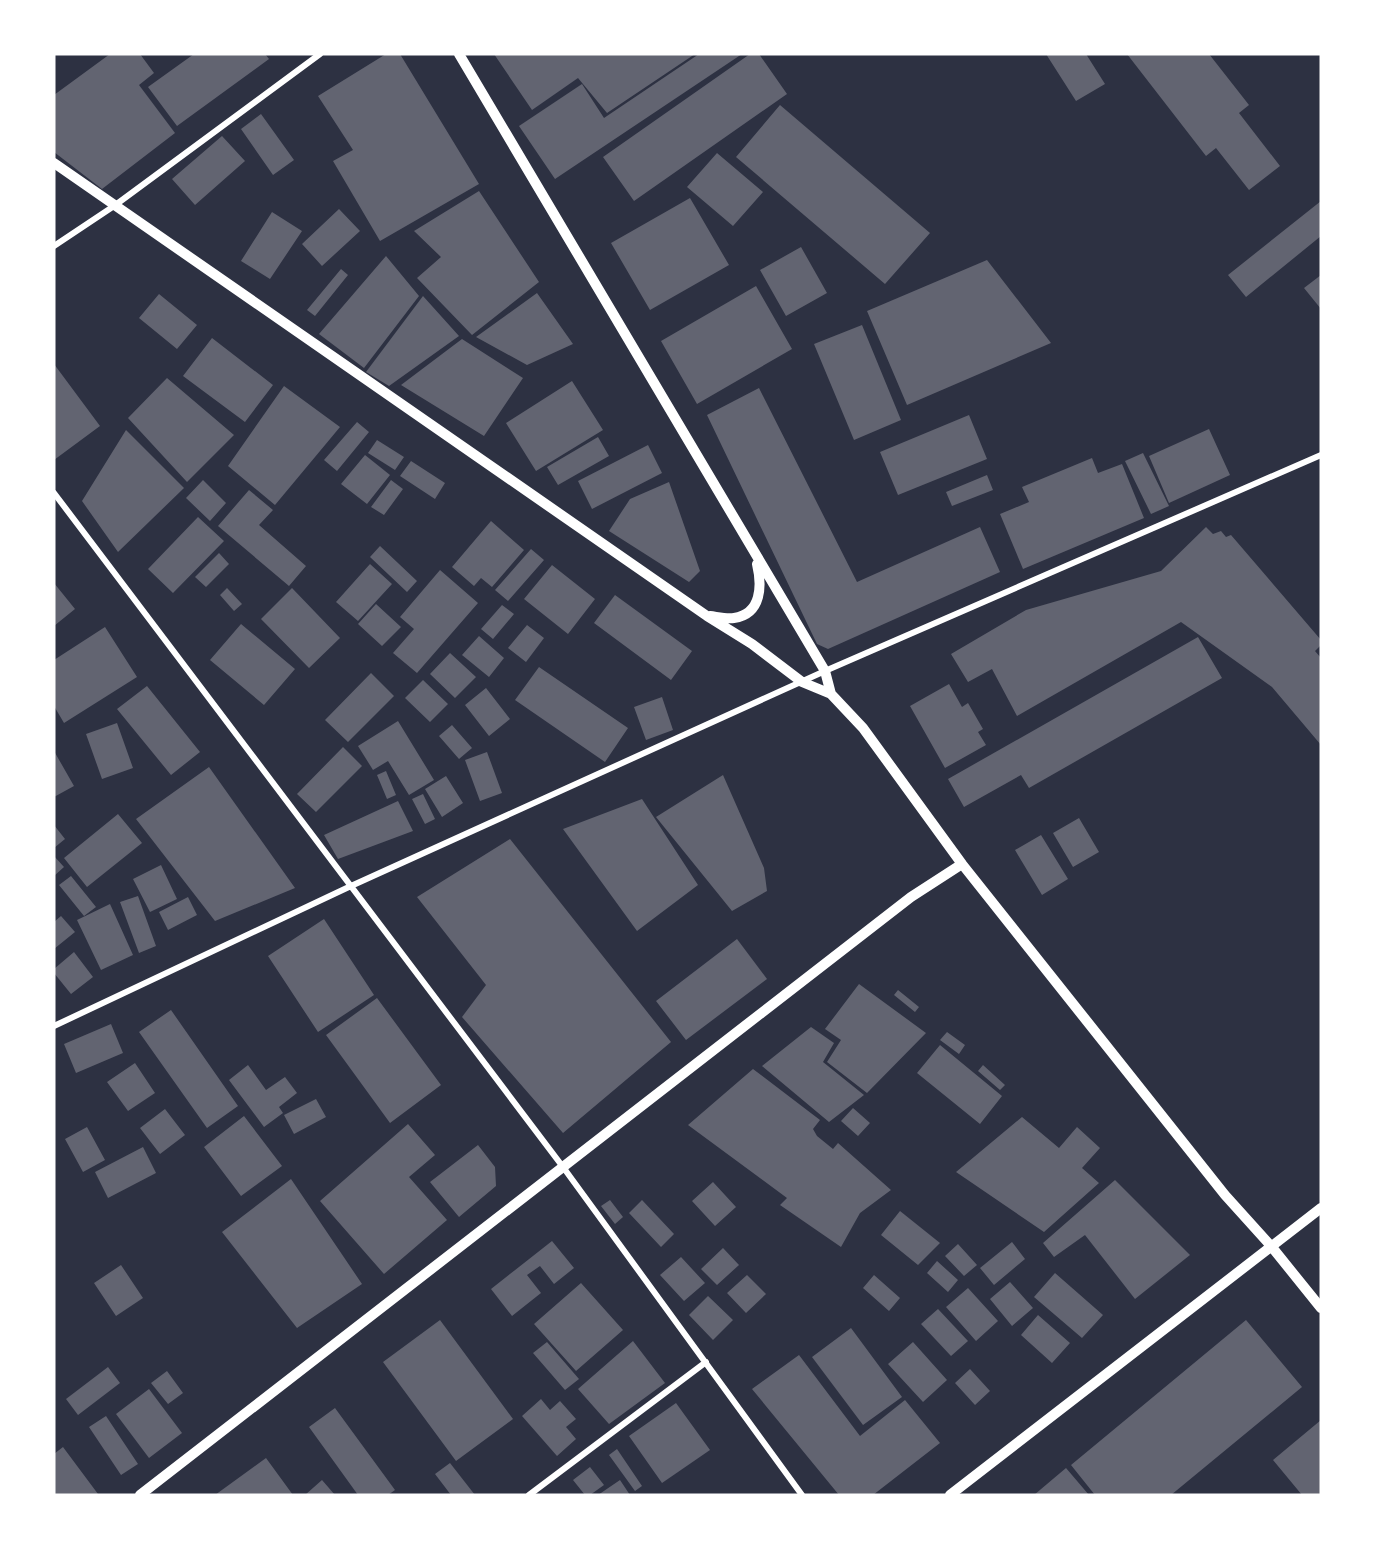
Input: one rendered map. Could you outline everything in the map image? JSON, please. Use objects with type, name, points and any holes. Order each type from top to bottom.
[{"type":"street","points":[[54,246],[114,206],[320,54]]},
{"type":"street","points":[[459,54],[825,671],[831,694]]},
{"type":"street","points":[[54,163],[707,616],[752,644],[802,682],[831,694],[863,728],[962,864],[1225,1195],[1271,1245],[1321,1308]]},
{"type":"street","points":[[54,1026],[351,886],[825,671],[1321,454]]},
{"type":"street","points":[[54,493],[563,1167],[802,1495]]},
{"type":"street","points":[[707,616],[731,619],[741,617],[758,599],[761,589],[755,554]]},
{"type":"street","points":[[140,1495],[911,897],[962,864]]},
{"type":"street","points":[[950,1495],[1321,1208]]},
{"type":"street","points":[[529,1495],[706,1362]]},
{"type":"building","points":[[110,54],[140,54],[154,73],[139,85],[175,133],[102,189],[54,152],[54,95]]},
{"type":"building","points":[[194,54],[265,54],[269,59],[177,126],[148,87]]},
{"type":"building","points":[[386,54],[400,54],[479,184],[380,241],[333,161],[353,150],[318,96]]},
{"type":"building","points":[[494,54],[695,54],[607,113],[578,78],[532,110]]},
{"type":"building","points":[[699,54],[742,54],[555,179],[519,126],[582,84],[604,118]]},
{"type":"building","points":[[750,54],[759,54],[787,94],[634,201],[603,157]]},
{"type":"building","points":[[1046,54],[1086,54],[1105,84],[1076,101]]},
{"type":"building","points":[[1127,54],[1209,54],[1249,105],[1239,113],[1280,166],[1249,190],[1216,148],[1206,156]]},
{"type":"building","points":[[780,105],[930,233],[885,284],[736,157]]},
{"type":"building","points":[[261,114],[294,160],[273,175],[241,129]]},
{"type":"building","points":[[222,136],[245,161],[195,205],[172,179]]},
{"type":"building","points":[[717,153],[763,192],[733,226],[687,187]]},
{"type":"building","points":[[479,191],[539,282],[472,335],[417,278],[441,257],[414,231]]},
{"type":"building","points":[[690,198],[729,265],[650,310],[611,243]]},
{"type":"building","points":[[1321,201],[1321,236],[1246,297],[1228,275]]},
{"type":"building","points":[[339,209],[360,231],[322,266],[302,244]]},
{"type":"building","points":[[272,212],[302,231],[270,279],[241,261]]},
{"type":"building","points":[[801,247],[827,293],[786,316],[760,270]]},
{"type":"building","points":[[386,256],[419,296],[364,368],[319,334]]},
{"type":"building","points":[[987,260],[1051,343],[907,405],[867,311]]},
{"type":"building","points":[[341,269],[348,275],[315,316],[307,310]]},
{"type":"building","points":[[1321,275],[1321,309],[1304,288]]},
{"type":"building","points":[[756,286],[792,349],[697,404],[661,341]]},
{"type":"building","points":[[537,293],[573,344],[527,365],[476,337]]},
{"type":"building","points":[[159,294],[197,325],[177,349],[139,318]]},
{"type":"building","points":[[423,296],[459,336],[389,386],[366,372]]},
{"type":"building","points":[[862,325],[901,420],[854,440],[814,344]]},
{"type":"building","points":[[212,338],[273,385],[245,422],[183,376]]},
{"type":"building","points":[[462,339],[523,378],[484,436],[401,385]]},
{"type":"building","points":[[54,364],[100,426],[54,460]]},
{"type":"building","points":[[167,378],[234,435],[187,482],[128,418]]},
{"type":"building","points":[[572,381],[603,430],[536,471],[506,423]]},
{"type":"building","points":[[284,386],[340,427],[275,505],[228,466]]},
{"type":"building","points":[[759,388],[857,582],[980,527],[1000,572],[828,649],[817,644],[707,415]]},
{"type":"building","points":[[969,415],[987,459],[898,495],[880,452]]},
{"type":"building","points":[[357,422],[369,432],[337,471],[324,460]]},
{"type":"building","points":[[1209,429],[1230,475],[1169,503],[1149,456]]},
{"type":"building","points":[[126,430],[184,488],[118,552],[82,501]]},
{"type":"building","points":[[598,437],[609,456],[558,485],[547,467]]},
{"type":"building","points":[[377,440],[404,457],[395,470],[368,453]]},
{"type":"building","points":[[648,445],[662,473],[592,509],[578,481]]},
{"type":"building","points":[[1143,453],[1169,506],[1151,514],[1125,461]]},
{"type":"building","points":[[365,455],[390,475],[367,504],[341,484]]},
{"type":"building","points":[[1092,458],[1098,473],[1122,464],[1144,518],[1023,569],[1000,514],[1029,502],[1022,487]]},
{"type":"building","points":[[411,461],[445,483],[435,499],[400,476]]},
{"type":"building","points":[[987,475],[993,490],[952,506],[946,492]]},
{"type":"building","points":[[203,480],[226,503],[210,521],[186,498]]},
{"type":"building","points":[[391,480],[403,489],[384,515],[371,507]]},
{"type":"building","points":[[669,482],[700,571],[689,582],[609,531],[630,499]]},
{"type":"building","points":[[249,490],[273,510],[259,525],[306,566],[289,586],[218,526]]},
{"type":"building","points":[[198,517],[224,541],[173,593],[148,569]]},
{"type":"building","points":[[491,521],[524,550],[492,587],[481,578],[474,586],[452,567]]},
{"type":"building","points":[[1206,527],[1213,534],[1221,531],[1226,537],[1231,535],[1321,640],[1321,645],[1315,651],[1321,658],[1321,745],[1272,687],[1181,622],[1017,716],[992,669],[968,682],[951,654],[1026,610],[1161,571]]},
{"type":"building","points":[[380,546],[417,581],[407,592],[370,557]]},
{"type":"building","points":[[531,549],[544,560],[508,601],[495,590]]},
{"type":"building","points":[[219,553],[229,564],[206,587],[195,577]]},
{"type":"building","points":[[370,564],[392,584],[358,621],[336,602]]},
{"type":"building","points":[[552,565],[595,599],[568,634],[524,599]]},
{"type":"building","points":[[440,570],[478,603],[417,673],[393,653],[414,629],[400,617]]},
{"type":"building","points":[[54,583],[75,609],[54,626]]},
{"type":"building","points":[[227,588],[242,604],[234,611],[220,595]]},
{"type":"building","points":[[292,588],[340,638],[309,668],[261,619]]},
{"type":"building","points":[[615,595],[692,651],[671,680],[594,623]]},
{"type":"building","points":[[376,604],[401,627],[382,646],[358,624]]},
{"type":"building","points":[[502,605],[514,614],[493,639],[481,629]]},
{"type":"building","points":[[241,624],[295,669],[264,705],[210,660]]},
{"type":"building","points":[[527,625],[544,638],[526,662],[508,648]]},
{"type":"building","points":[[105,627],[137,677],[64,723],[54,706],[54,660]]},
{"type":"building","points":[[479,636],[504,658],[489,677],[462,655]]},
{"type":"building","points":[[1198,637],[1222,678],[1029,788],[1021,775],[964,807],[948,779]]},
{"type":"building","points":[[450,653],[476,677],[455,698],[430,674]]},
{"type":"building","points":[[539,667],[628,728],[605,762],[515,700]]},
{"type":"building","points":[[371,673],[394,696],[348,742],[325,720]]},
{"type":"building","points":[[423,680],[448,704],[430,722],[405,698]]},
{"type":"building","points":[[949,684],[962,707],[968,703],[983,729],[978,732],[986,745],[945,768],[910,706]]},
{"type":"building","points":[[147,686],[200,752],[171,775],[117,709]]},
{"type":"building","points":[[486,688],[510,719],[489,736],[465,705]]},
{"type":"building","points":[[662,697],[673,730],[646,740],[634,707]]},
{"type":"building","points":[[398,721],[434,780],[409,795],[388,761],[373,770],[358,746]]},
{"type":"building","points":[[117,723],[133,768],[102,779],[86,734]]},
{"type":"building","points":[[452,725],[472,748],[459,759],[439,736]]},
{"type":"building","points":[[343,747],[362,766],[316,812],[297,794]]},
{"type":"building","points":[[54,751],[74,786],[54,797]]},
{"type":"building","points":[[487,752],[502,793],[480,801],[465,760]]},
{"type":"building","points":[[209,767],[295,888],[215,921],[136,819]]},
{"type":"building","points":[[386,771],[396,795],[387,799],[377,775]]},
{"type":"building","points":[[723,775],[764,868],[767,891],[732,911],[656,817]]},
{"type":"building","points":[[446,776],[463,803],[442,817],[425,789]]},
{"type":"building","points":[[423,794],[435,819],[425,824],[412,799]]},
{"type":"building","points":[[642,799],[698,885],[637,931],[563,829]]},
{"type":"building","points":[[398,801],[413,831],[338,859],[324,835]]},
{"type":"building","points":[[118,814],[142,843],[87,887],[64,858]]},
{"type":"building","points":[[1079,818],[1099,852],[1073,867],[1053,833]]},
{"type":"building","points":[[54,825],[65,839],[54,848]]},
{"type":"building","points":[[1041,835],[1068,879],[1042,895],[1015,850]]},
{"type":"building","points":[[510,839],[671,1042],[563,1133],[462,1017],[486,985],[417,897]]},
{"type":"building","points":[[54,856],[64,867],[54,876]]},
{"type":"building","points":[[161,865],[177,899],[150,912],[133,879]]},
{"type":"building","points":[[71,876],[96,907],[84,916],[59,885]]},
{"type":"building","points":[[138,896],[156,946],[139,953],[120,902]]},
{"type":"building","points":[[188,897],[197,915],[168,930],[159,912]]},
{"type":"building","points":[[110,904],[133,955],[101,970],[77,920]]},
{"type":"building","points":[[61,916],[75,932],[54,949],[54,922]]},
{"type":"building","points":[[324,919],[374,995],[318,1032],[268,956]]},
{"type":"building","points":[[737,939],[767,979],[686,1040],[656,1001]]},
{"type":"building","points":[[74,952],[93,977],[71,994],[54,973],[54,969]]},
{"type":"building","points":[[859,984],[926,1033],[867,1093],[827,1062],[841,1040],[825,1029]]},
{"type":"building","points":[[898,990],[919,1007],[915,1012],[894,995]]},
{"type":"building","points":[[377,998],[441,1085],[390,1123],[326,1035]]},
{"type":"building","points":[[171,1010],[238,1106],[207,1128],[139,1032]]},
{"type":"building","points":[[111,1024],[123,1053],[76,1073],[64,1044]]},
{"type":"building","points":[[811,1027],[834,1043],[823,1062],[864,1095],[829,1122],[762,1066]]},
{"type":"building","points":[[947,1032],[965,1045],[959,1054],[940,1040]]},
{"type":"building","points":[[940,1045],[1002,1096],[980,1124],[917,1073]]},
{"type":"building","points":[[135,1063],[155,1093],[128,1111],[107,1082]]},
{"type":"building","points":[[248,1065],[266,1090],[285,1077],[297,1093],[279,1107],[283,1113],[264,1127],[229,1080]]},
{"type":"building","points":[[983,1065],[1005,1085],[1000,1090],[978,1071]]},
{"type":"building","points":[[753,1069],[820,1120],[813,1129],[817,1136],[833,1149],[838,1143],[891,1190],[860,1213],[841,1247],[780,1205],[787,1198],[688,1125]]},
{"type":"building","points":[[316,1099],[326,1117],[294,1134],[284,1115]]},
{"type":"building","points":[[853,1108],[870,1123],[858,1136],[841,1121]]},
{"type":"building","points":[[165,1109],[185,1135],[160,1154],[140,1128]]},
{"type":"building","points":[[244,1116],[282,1166],[241,1196],[204,1147]]},
{"type":"building","points":[[1022,1117],[1059,1148],[1077,1127],[1100,1148],[1082,1168],[1099,1183],[1044,1232],[956,1172]]},
{"type":"building","points":[[408,1124],[435,1155],[409,1177],[447,1220],[384,1274],[320,1201]]},
{"type":"building","points":[[87,1127],[105,1160],[83,1172],[65,1139]]},
{"type":"building","points":[[478,1145],[495,1167],[496,1186],[459,1217],[430,1182]]},
{"type":"building","points":[[143,1147],[156,1173],[108,1198],[95,1172]]},
{"type":"building","points":[[291,1179],[362,1284],[297,1328],[222,1232]]},
{"type":"building","points":[[1115,1180],[1190,1255],[1135,1299],[1085,1235],[1054,1257],[1043,1243]]},
{"type":"building","points":[[713,1182],[736,1207],[715,1226],[692,1201]]},
{"type":"building","points":[[610,1200],[623,1217],[615,1224],[601,1206]]},
{"type":"building","points":[[642,1200],[674,1234],[661,1247],[629,1213]]},
{"type":"building","points":[[900,1211],[940,1243],[918,1265],[881,1235]]},
{"type":"building","points":[[552,1241],[574,1268],[554,1284],[540,1266],[527,1275],[541,1293],[512,1316],[491,1289]]},
{"type":"building","points":[[1012,1242],[1025,1259],[994,1285],[980,1268]]},
{"type":"building","points":[[958,1244],[977,1265],[964,1276],[945,1256]]},
{"type":"building","points":[[723,1248],[739,1265],[717,1285],[701,1269]]},
{"type":"building","points":[[681,1257],[705,1283],[684,1301],[660,1275]]},
{"type":"building","points":[[937,1261],[958,1280],[948,1292],[927,1273]]},
{"type":"building","points":[[121,1265],[143,1298],[116,1316],[94,1283]]},
{"type":"building","points":[[1055,1273],[1103,1315],[1082,1338],[1034,1297]]},
{"type":"building","points":[[747,1275],[766,1294],[746,1313],[727,1293]]},
{"type":"building","points":[[874,1275],[900,1298],[889,1311],[863,1288]]},
{"type":"building","points":[[1010,1282],[1033,1308],[1012,1326],[990,1299]]},
{"type":"building","points":[[581,1283],[623,1330],[576,1371],[534,1324]]},
{"type":"building","points":[[968,1288],[998,1321],[976,1341],[946,1307]]},
{"type":"building","points":[[708,1296],[733,1320],[713,1340],[689,1315]]},
{"type":"building","points":[[938,1309],[968,1341],[951,1356],[921,1324]]},
{"type":"building","points":[[1038,1315],[1070,1343],[1052,1363],[1021,1335]]},
{"type":"building","points":[[440,1320],[513,1419],[456,1461],[383,1362]]},
{"type":"building","points":[[1246,1320],[1302,1387],[1171,1495],[1095,1495],[1071,1465]]},
{"type":"building","points":[[851,1328],[902,1397],[863,1425],[812,1357]]},
{"type":"building","points":[[633,1341],[665,1383],[609,1424],[578,1389]]},
{"type":"building","points":[[547,1342],[579,1379],[565,1390],[533,1353]]},
{"type":"building","points":[[913,1342],[947,1380],[923,1402],[888,1364]]},
{"type":"building","points":[[799,1355],[860,1436],[905,1400],[940,1443],[873,1495],[839,1495],[752,1389]]},
{"type":"building","points":[[108,1367],[120,1383],[78,1415],[66,1399]]},
{"type":"building","points":[[970,1369],[990,1391],[975,1405],[955,1383]]},
{"type":"building","points":[[167,1371],[183,1393],[168,1404],[151,1383]]},
{"type":"building","points":[[149,1389],[182,1433],[149,1458],[116,1414]]},
{"type":"building","points":[[541,1399],[550,1410],[560,1401],[576,1419],[566,1427],[576,1439],[557,1456],[522,1416]]},
{"type":"building","points":[[676,1403],[710,1450],[662,1483],[629,1436]]},
{"type":"building","points":[[335,1408],[395,1490],[388,1495],[358,1495],[309,1427]]},
{"type":"building","points":[[106,1416],[138,1464],[121,1475],[89,1427]]},
{"type":"building","points":[[1321,1420],[1321,1495],[1302,1495],[1273,1460]]},
{"type":"building","points":[[63,1447],[97,1495],[54,1495],[54,1454]]},
{"type":"building","points":[[617,1449],[642,1486],[635,1491],[609,1455]]},
{"type":"building","points":[[266,1458],[293,1495],[215,1495]]},
{"type":"building","points":[[450,1463],[475,1495],[451,1495],[435,1474]]},
{"type":"building","points":[[590,1467],[604,1485],[590,1495],[585,1495],[573,1480]]},
{"type":"building","points":[[1066,1468],[1089,1495],[1034,1495]]},
{"type":"building","points":[[322,1480],[335,1495],[305,1495]]},
{"type":"building","points":[[620,1480],[630,1495],[598,1495]]}]
